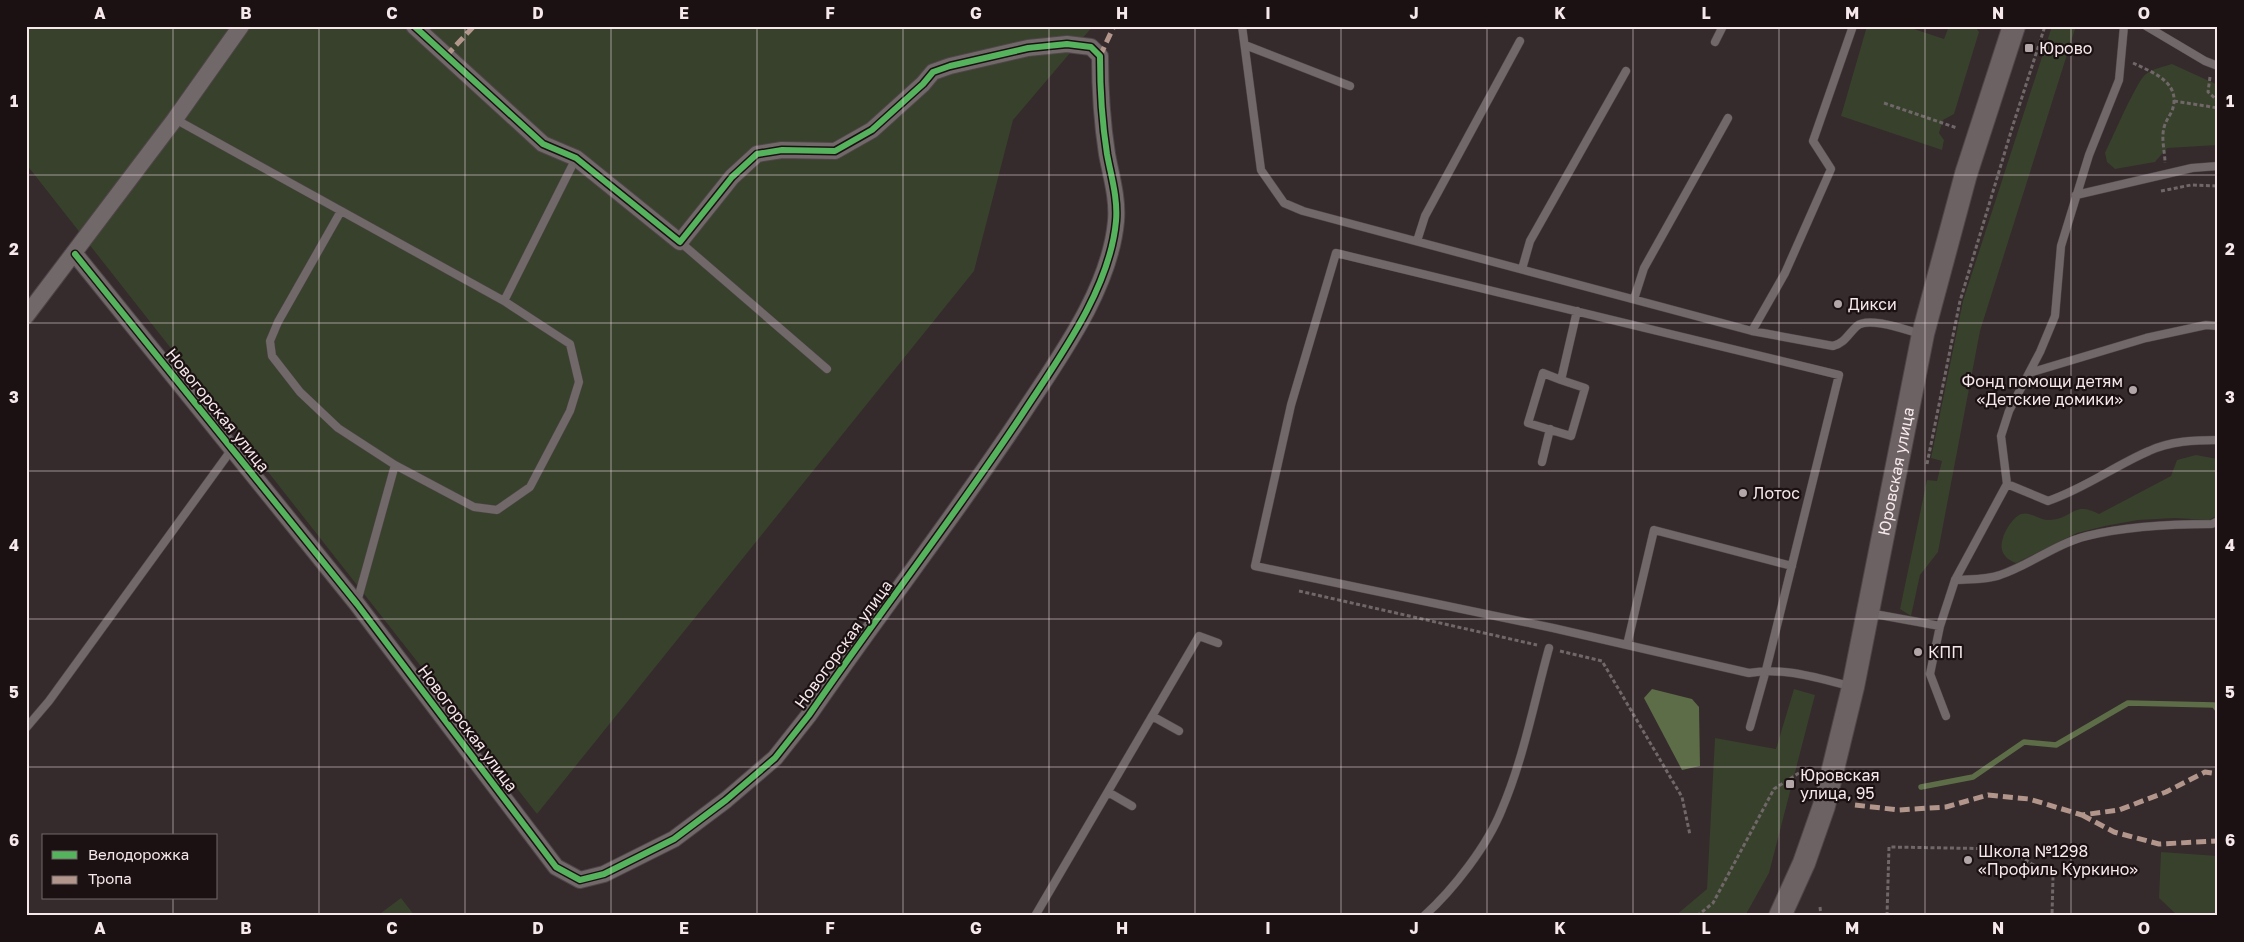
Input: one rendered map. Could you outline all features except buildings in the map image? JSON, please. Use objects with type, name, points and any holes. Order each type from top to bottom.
[{"type":"street","points":[[26,316],[176,119],[241,26]]},
{"type":"street","points":[[414,26],[543,144],[576,158],[680,242]]},
{"type":"street","name":"Юровская улица","points":[[1780,916],[1815,835],[1853,687],[1923,334],[1966,174],[2014,26]]},
{"type":"street","name":"Новогорская улица","points":[[74,254],[357,604],[556,867],[580,880],[604,874],[681,834],[726,800],[775,758],[809,715],[1002,445],[1058,360],[1095,293],[1109,256],[1116,221],[1114,187],[1107,154],[1102,113],[1100,56],[1091,47],[1067,44],[1028,48],[950,66],[933,72],[923,84],[872,130],[835,151],[782,150],[757,154],[732,177],[680,242]]},
{"type":"lane","points":[[1242,26],[1261,170],[1284,203],[1303,211],[1752,331],[1833,346],[1844,341],[1858,325],[1870,321],[1923,334]]},
{"type":"lane","points":[[1716,42],[1723,26]]},
{"type":"lane","points":[[1752,331],[1785,273],[1831,169],[1813,141],[1853,26]]},
{"type":"lane","points":[[1946,716],[1930,674],[1940,626],[1955,580],[2007,484],[2000,436],[2009,411],[2040,352],[2055,316],[2061,246],[2088,156],[2119,80],[2124,26]]},
{"type":"lane","points":[[2146,26],[2216,65]]},
{"type":"lane","points":[[1417,241],[1425,216],[1520,41]]},
{"type":"lane","points":[[1245,45],[1350,86]]},
{"type":"lane","points":[[1522,269],[1530,241],[1626,71]]},
{"type":"lane","points":[[1634,299],[1644,268],[1728,118]]},
{"type":"lane","points":[[176,119],[504,301],[570,344],[579,382],[570,410],[530,487],[497,510],[474,507],[395,465],[338,428],[300,392],[272,356],[270,341],[278,322],[341,211]]},
{"type":"lane","points":[[504,301],[576,158]]},
{"type":"lane","points":[[2076,195],[2192,168],[2218,166]]},
{"type":"lane","points":[[680,242],[827,369]]},
{"type":"lane","points":[[1750,727],[1766,670],[1839,375],[1336,253],[1290,405],[1255,566],[1627,645],[1749,673],[1766,670],[1793,672],[1853,687]]},
{"type":"lane","points":[[1561,380],[1577,311]]},
{"type":"lane","points":[[2029,373],[2146,338],[2206,325],[2218,326]]},
{"type":"lane","points":[[1543,373],[1561,380],[1585,388],[1571,436],[1528,423],[1543,373]]},
{"type":"lane","points":[[1542,462],[1550,429]]},
{"type":"lane","points":[[2007,484],[2048,501],[2073,493],[2150,450],[2189,441],[2218,440]]},
{"type":"lane","points":[[26,728],[49,702],[232,449]]},
{"type":"lane","points":[[357,604],[395,465]]},
{"type":"lane","points":[[1955,580],[1998,576],[2024,566],[2055,547],[2086,536],[2159,524],[2212,524],[2218,521]]},
{"type":"lane","points":[[1627,645],[1654,530],[1792,566]]},
{"type":"lane","points":[[1867,612],[1940,626]]},
{"type":"lane","points":[[1035,916],[1199,636],[1218,643]]},
{"type":"lane","points":[[1424,916],[1469,867],[1502,811],[1519,765],[1549,648]]},
{"type":"lane","points":[[1152,716],[1179,731]]},
{"type":"lane","points":[[1108,792],[1132,806]]},
{"type":"path","points":[[1927,464],[1960,301],[2045,26]]},
{"type":"path","points":[[2122,58],[2155,74],[2168,83],[2173,92],[2174,101],[2163,130],[2166,190]]},
{"type":"path","points":[[2216,65],[2208,82],[2208,92],[2218,100]]},
{"type":"path","points":[[2174,101],[2218,108]]},
{"type":"path","points":[[1884,103],[1957,128]]},
{"type":"path","points":[[1296,590],[1602,661],[1682,797],[1690,835]]},
{"type":"path","points":[[1697,916],[1712,903],[1774,788],[1804,769]]},
{"type":"path","points":[[1887,916],[1889,847],[2008,849],[2053,877],[2052,916]]},
{"type":"path","points":[[1820,907],[1821,916]]},
{"type":"shaded area","points":[[26,26],[1093,26],[1013,120],[974,271],[537,814],[26,164]]},
{"type":"shaded area","points":[[1867,26],[1905,26],[1944,39],[1949,26],[1975,26],[1979,32],[1954,114],[1943,120],[1939,133],[1944,140],[1942,150],[1841,116]]},
{"type":"shaded area","points":[[2052,26],[2076,26],[1980,331],[1938,552],[1920,575],[1911,616],[1900,609],[1927,480],[1937,481],[1942,461],[1931,458],[1963,301]]},
{"type":"shaded area","points":[[2172,64],[2218,85],[2218,145],[2167,148],[2155,162],[2115,169],[2107,162],[2105,153],[2137,87],[2149,72]]},
{"type":"shaded area","points":[[2196,455],[2218,459],[2218,515],[2209,520],[2175,518],[2138,520],[2105,526],[2077,533],[2016,563],[2008,558],[2002,550],[2002,540],[2007,529],[2013,520],[2021,514],[2025,513],[2048,520],[2063,517],[2083,509],[2099,514],[2171,476],[2177,460]]},
{"type":"shaded area","points":[[1652,689],[1692,699],[1699,707],[1700,766],[1682,770],[1644,698]]},
{"type":"shaded area","points":[[1794,689],[1815,695],[1769,873],[1745,916],[1675,916],[1707,889],[1715,738],[1776,749]]},
{"type":"shaded area","points":[[2161,852],[2218,856],[2218,916],[2178,916],[2159,898]]},
{"type":"shaded area","points":[[401,898],[415,916],[377,916]]},
{"type":"waterway","points":[[1921,787],[1973,777],[2024,742],[2056,745],[2128,703],[2214,705],[2218,710]]},
{"type":"marked path","points":[[446,56],[474,26]]},
{"type":"marked path","points":[[1100,56],[1114,26]]},
{"type":"marked path","points":[[1855,805],[1899,810],[1946,807],[1988,795],[2029,799],[2082,815],[2119,810],[2166,792],[2205,772],[2218,774]]},
{"type":"marked path","points":[[2082,815],[2114,832],[2159,844],[2218,841]]},
{"type":"cycle path","points":[[75,254],[357,604],[556,867],[580,880],[604,874],[674,839],[726,800],[775,758],[809,715],[997,451],[1081,322],[1104,272],[1112,247],[1116,221],[1115,195],[1107,154],[1103,118],[1100,56],[1091,47],[1067,44],[1028,48],[950,66],[933,72],[923,84],[872,130],[835,151],[782,150],[757,154],[732,177],[680,242],[576,158],[543,144],[414,26]]},
{"type":"place","name":"Юрово","points":[[2029,48]]},
{"type":"place","name":"Дикси","points":[[1838,304]]},
{"type":"place","name":"Фонд помощи детям «Детские домики»","points":[[2133,390]]},
{"type":"place","name":"Лотос","points":[[1743,493]]},
{"type":"place","name":"КПП","points":[[1918,652]]},
{"type":"place","name":"Юровская улица, 95","points":[[1790,784]]},
{"type":"place","name":"Школа №1298 «Профиль Куркино»","points":[[1968,860]]}]
